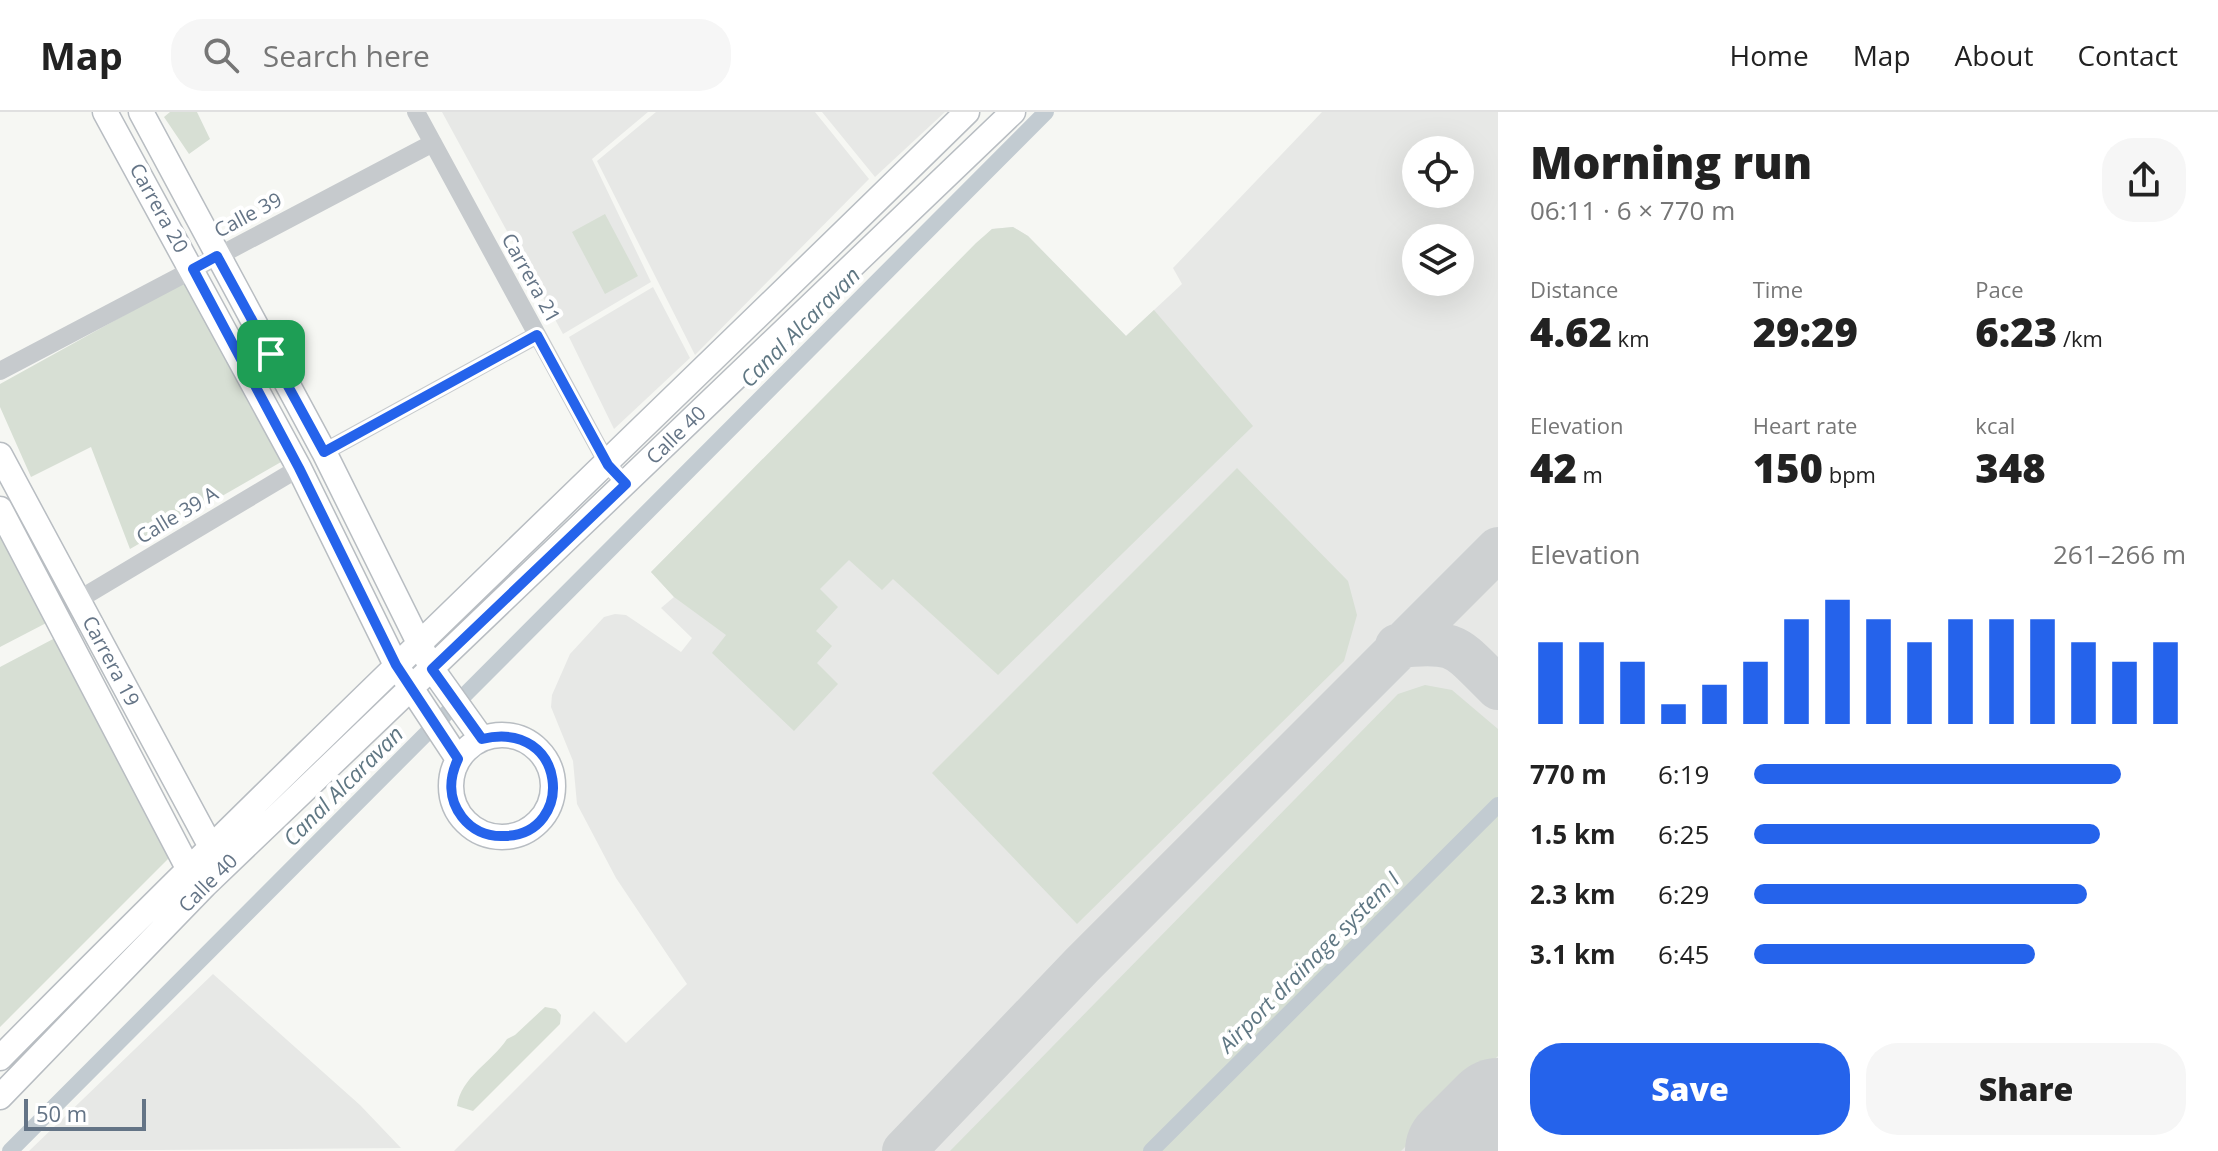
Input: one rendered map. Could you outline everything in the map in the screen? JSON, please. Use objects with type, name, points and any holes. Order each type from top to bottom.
[{"type":"main road","name":"Carrera 20","points":[[105,112],[299,468],[396,665],[458,759]]},
{"type":"main road","name":"Carrera 20","points":[[141,112],[324,452],[432,669],[444,691],[482,739]]},
{"type":"main road","name":"Calle 40","points":[[0,1097],[196,876],[210,845],[608,465],[967,112]]},
{"type":"main road","name":"Calle 40","points":[[0,1058],[196,876],[226,864],[417,696],[432,669],[1013,112]]},
{"type":"main road","name":"Carrera 19","points":[[0,455],[210,845],[226,864]]},
{"type":"main road","name":"Carrera 19","points":[[0,509],[196,876]]},
{"type":"main road","points":[[500,735],[529,741],[549,764],[553,795],[539,823],[511,836],[495,837],[475,830],[457,810],[452,795],[451,779],[458,759],[482,739],[500,735]]},
{"type":"street","name":"Carrera 21","points":[[416,112],[608,465],[626,484]]},
{"type":"street","name":"Calle 39","points":[[0,371],[433,143]]},
{"type":"street","points":[[324,452],[537,335]]},
{"type":"street","name":"Calle 39 A","points":[[78,600],[299,468]]},
{"type":"shaded area","points":[[170,112],[197,112],[210,139],[189,154],[164,117]]},
{"type":"shaded area","points":[[442,112],[648,112],[592,159],[651,282],[563,334]]},
{"type":"shaded area","points":[[656,112],[815,112],[869,179],[695,355],[597,161]]},
{"type":"shaded area","points":[[822,112],[945,112],[875,177]]},
{"type":"shaded area","points":[[1322,112],[1498,112],[1498,1151],[454,1151],[594,1011],[626,1043],[687,984],[616,878],[577,804],[573,761],[551,707],[552,695],[570,654],[604,617],[615,614],[626,615],[681,652],[692,638],[661,608],[674,597],[651,572],[992,229],[1013,227],[1028,236],[1126,336],[1182,284],[1173,268]]},
{"type":"shaded area","points":[[605,214],[638,276],[605,294],[572,232]]},
{"type":"shaded area","points":[[1013,227],[1028,236],[1126,336],[1154,310],[1253,426],[998,675],[893,579],[882,590],[849,560],[820,589],[838,607],[816,631],[832,646],[817,663],[838,684],[794,731],[712,653],[726,635],[674,597],[651,572],[976,243],[992,229]]},
{"type":"shaded area","points":[[186,281],[281,462],[130,549],[91,447],[31,477],[0,407],[0,384]]},
{"type":"shaded area","points":[[653,287],[690,358],[614,429],[569,337]]},
{"type":"shaded area","points":[[1237,468],[1348,581],[1357,615],[1344,661],[1077,924],[932,773]]},
{"type":"shaded area","points":[[0,524],[52,620],[0,647]]},
{"type":"shaded area","points":[[55,638],[170,857],[0,1027],[0,667]]},
{"type":"shaded area","points":[[1425,685],[1452,690],[1498,729],[1498,1056],[1401,1151],[950,1151],[1398,694]]},
{"type":"shaded area","points":[[213,974],[360,1105],[401,1148],[29,1151]]},
{"type":"shaded area","points":[[545,1007],[556,1009],[561,1015],[560,1024],[473,1111],[457,1106],[471,1078],[507,1039]]},
{"type":"waterway","name":"Canal Alcaravan","points":[[10,1151],[1046,112]]},
{"type":"waterway","name":"Airport drainage system I","points":[[1151,1151],[1498,805]]},
{"type":"taxiway","points":[[904,1151],[1082,965],[1498,549]]},
{"type":"taxiway","points":[[1397,646],[1433,644],[1455,649],[1498,688]]},
{"type":"runway","points":[[1460,1151],[1498,1113]]},
{"type":"route","points":[[217,256],[271,354],[324,452],[537,335],[608,465],[626,484],[432,669],[444,691],[482,739],[500,735],[529,741],[549,764],[554,779],[548,810],[539,823],[526,831],[511,836],[485,834],[475,830],[457,810],[451,779],[458,759],[396,665],[299,468],[193,269],[217,256]]}]
